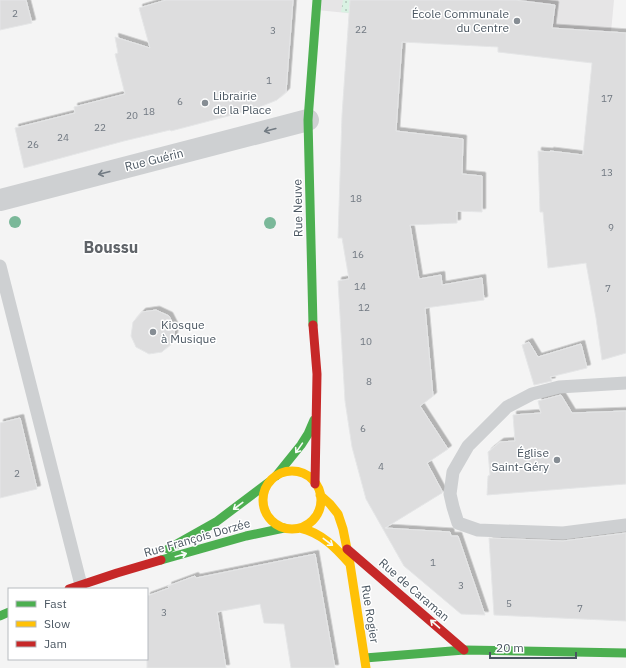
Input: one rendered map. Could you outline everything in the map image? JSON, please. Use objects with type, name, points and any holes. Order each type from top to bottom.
[{"type":"main road","name":"Rue Neuve","points":[[315,484],[316,374],[313,334],[308,120],[317,0]]},
{"type":"main road","name":"Rue Neuve","points":[[276,476],[301,445],[308,434],[316,415]]},
{"type":"main road","points":[[290,471],[298,472],[308,477],[318,488],[320,495],[319,510],[307,525],[300,528],[284,528],[268,518],[264,510],[262,500],[264,491],[269,482],[276,476],[290,471]]},
{"type":"main road","name":"Rue François Dorzée","points":[[116,573],[159,554],[216,522],[269,482]]},
{"type":"main road","name":"Rue Rogier","points":[[320,495],[338,514],[343,529],[366,668]]},
{"type":"main road","name":"Rue François Dorzée","points":[[75,587],[116,573],[246,536],[284,528]]},
{"type":"main road","points":[[300,528],[312,531],[323,538],[338,549],[350,564]]},
{"type":"main road","name":"Rue de Caraman","points":[[347,549],[464,650]]},
{"type":"main road","points":[[365,658],[464,650],[626,653]]},
{"type":"street","name":"Rue Guérin","points":[[0,199],[308,120]]},
{"type":"lane","points":[[0,266],[75,587]]},
{"type":"lane","points":[[626,383],[559,387],[532,394],[507,407],[468,446],[453,472],[450,494],[458,523],[478,530],[563,532],[626,525]]},
{"type":"shaded area","name":"École Communale du Centre","points":[[317,0],[614,0],[610,43],[495,28],[317,10]]},
{"type":"green space","points":[[343,0],[368,0],[367,15],[341,12]]},
{"type":"building","points":[[0,0],[26,0],[32,23],[0,30]]},
{"type":"building","points":[[166,0],[293,0],[286,92],[277,100],[255,109],[171,131],[124,141],[24,168],[15,128],[75,113],[74,107],[125,94],[115,54],[118,53],[115,37],[150,48],[139,8]]},
{"type":"building","points":[[350,0],[515,0],[555,5],[552,28],[626,33],[626,353],[602,360],[586,263],[548,268],[543,212],[540,212],[538,151],[583,155],[592,63],[498,52],[498,47],[402,42],[396,131],[463,139],[462,174],[482,176],[482,212],[457,211],[457,223],[410,225],[419,279],[441,275],[442,285],[482,278],[484,300],[425,308],[433,396],[420,406],[448,449],[427,463],[442,493],[385,528],[450,532],[451,536],[458,536],[485,615],[461,614],[404,566],[366,499],[352,447],[345,401],[338,281],[349,279],[342,238],[338,238],[342,115]]},
{"type":"building","name":"Kiosque à Musique","points":[[156,310],[169,316],[175,328],[173,342],[162,352],[149,354],[136,347],[131,336],[133,322],[142,312]]},
{"type":"building","points":[[529,342],[538,357],[581,344],[587,368],[550,377],[552,381],[534,385],[522,345]]},
{"type":"building","name":"Église Saint-Géry","points":[[561,395],[572,413],[626,411],[626,484],[487,495],[488,476],[490,475],[488,452],[500,442],[515,441],[513,415],[541,413],[538,401]]},
{"type":"building","points":[[20,418],[37,489],[0,498],[0,423]]},
{"type":"building","points":[[626,533],[626,621],[494,615],[489,538],[563,541]]},
{"type":"building","points":[[315,554],[335,668],[291,668],[284,624],[264,623],[260,604],[217,612],[226,668],[147,668],[148,596],[195,576],[196,578]]},
{"type":"traffic: fast","points":[[313,325],[308,120],[317,0]]},
{"type":"traffic: fast","points":[[276,476],[301,445],[314,420]]},
{"type":"traffic: fast","points":[[168,549],[216,522],[269,482]]},
{"type":"traffic: fast","points":[[161,560],[246,536],[284,528]]},
{"type":"traffic: fast","points":[[0,616],[8,612]]},
{"type":"traffic: fast","points":[[365,658],[464,650],[626,653]]},
{"type":"traffic: slow","points":[[292,471],[303,473],[316,484],[319,489],[321,500],[319,511],[308,524],[303,527],[292,529],[281,527],[268,516],[265,511],[263,500],[265,489],[276,476],[281,473],[292,471]]},
{"type":"traffic: slow","points":[[320,495],[338,514],[343,529],[366,668]]},
{"type":"traffic: slow","points":[[300,528],[322,537],[350,564]]},
{"type":"traffic: jam","points":[[313,325],[317,374],[315,484]]},
{"type":"traffic: jam","points":[[347,549],[464,650]]},
{"type":"traffic: jam","points":[[72,588],[161,560]]},
{"type":"place","name":"École Communale du Centre","points":[[517,21]]},
{"type":"place","name":"Librairie de la Place","points":[[205,103]]},
{"type":"place","name":"Kiosque à Musique","points":[[153,332]]},
{"type":"place","name":"Église Saint-Géry","points":[[557,460]]},
{"type":"district","name":"Boussu","points":[[111,247]]}]
